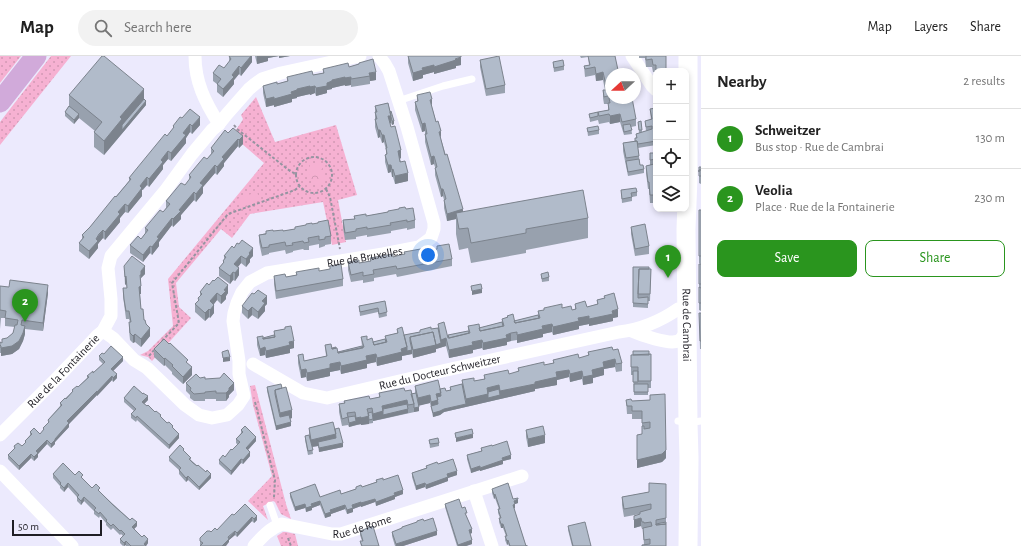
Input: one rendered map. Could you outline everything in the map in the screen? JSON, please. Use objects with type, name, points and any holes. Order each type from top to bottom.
[{"type":"main road","points":[[0,102],[36,56]]},
{"type":"main road","points":[[678,56],[678,68]]},
{"type":"main road","name":"Rue de Cambrai","points":[[688,56],[690,95],[683,335],[689,422],[688,546]]},
{"type":"main road","name":"Rue de Cambrai","points":[[678,212],[678,309],[683,335]]},
{"type":"main road","name":"Rue de Cambrai","points":[[679,546],[689,422]]},
{"type":"street","points":[[195,56],[195,67],[199,86],[209,109],[223,119],[249,89],[262,79],[281,73],[360,56]]},
{"type":"street","name":"Rue de Bruxelles","points":[[244,396],[239,374],[239,361],[233,320],[235,308],[242,292],[250,282],[268,273],[419,247],[431,238],[434,223],[408,126],[398,101],[389,71],[379,56]]},
{"type":"street","points":[[632,56],[653,87]]},
{"type":"street","name":"Rue de la Fontainerie","points":[[0,435],[103,331],[111,316],[108,268],[111,256],[165,192],[192,154],[223,119]]},
{"type":"street","points":[[632,331],[662,319],[678,309]]},
{"type":"street","points":[[103,331],[113,338],[134,360],[147,368],[185,405],[199,415],[212,418],[227,415],[238,405],[244,396]]},
{"type":"street","points":[[632,331],[669,342],[683,335]]},
{"type":"street","name":"Rue du Docteur Schweitzer","points":[[253,364],[303,392],[327,398],[619,332],[632,331]]},
{"type":"street","points":[[0,471],[72,546]]},
{"type":"street","name":"Rue de Rome","points":[[278,525],[282,524],[332,534],[343,540],[355,529],[522,476]]},
{"type":"street","points":[[474,491],[492,546]]},
{"type":"street","points":[[254,546],[265,534],[278,525]]},
{"type":"lane","points":[[398,101],[443,86],[472,79]]},
{"type":"lane","points":[[270,505],[278,525]]},
{"type":"path","points":[[223,119],[290,171],[296,174]]},
{"type":"path","points":[[315,157],[322,158],[328,163],[332,176],[326,189],[312,193],[305,191],[300,186],[296,174],[297,167],[302,161],[315,157]]},
{"type":"path","points":[[141,364],[179,323],[172,282],[228,214],[295,190],[300,186]]},
{"type":"path","points":[[326,189],[330,198],[341,260]]},
{"type":"path","points":[[244,396],[254,397],[275,480],[274,498],[270,505]]},
{"type":"green space","points":[[0,56],[21,56],[0,83]]},
{"type":"green space","points":[[51,56],[71,56],[0,145],[0,122]]},
{"type":"green space","points":[[256,97],[275,142],[336,125],[357,195],[338,200],[346,242],[332,245],[323,202],[250,214],[232,238],[221,229],[176,283],[179,307],[191,318],[152,361],[148,357],[140,355],[148,351],[173,326],[168,279],[264,163],[233,136],[243,119],[241,115]]},
{"type":"green space","points":[[318,163],[325,174],[325,182],[318,187],[311,181],[309,172],[310,165]]},
{"type":"green space","points":[[257,192],[260,200],[240,208],[237,199]]},
{"type":"green space","points":[[255,385],[291,519],[281,514],[273,501],[263,506],[268,520],[248,501],[272,476],[253,405],[250,386]]},
{"type":"green space","points":[[283,532],[295,534],[298,546],[281,546],[277,536]]},
{"type":"building","points":[[102,56],[104,56],[144,89],[120,117],[122,119],[104,141],[94,132],[102,122],[69,95]]},
{"type":"building","points":[[229,56],[251,56],[241,68],[239,66],[232,75],[234,77],[223,89],[217,84],[221,79],[213,73],[219,65],[224,68],[231,59]]},
{"type":"building","points":[[408,56],[461,57],[434,67],[434,65],[422,68],[423,70],[413,73]]},
{"type":"building","points":[[499,56],[505,85],[486,89],[480,60]]},
{"type":"building","points":[[588,56],[615,56],[618,68],[605,68],[605,81],[603,72],[596,74],[595,67],[585,69],[584,66],[590,65]]},
{"type":"building","points":[[646,56],[666,56],[666,68],[656,68],[656,65],[653,65],[652,59],[646,60]]},
{"type":"building","points":[[373,59],[376,72],[369,73],[370,76],[351,79],[351,77],[345,77],[332,80],[327,83],[327,86],[316,88],[315,86],[310,86],[297,89],[291,92],[292,94],[274,99],[274,97],[266,99],[263,86],[288,81],[287,77],[312,71],[313,75],[324,73],[323,69],[348,63],[349,67]]},
{"type":"building","points":[[563,60],[564,66],[554,68],[553,62]]},
{"type":"building","points":[[603,90],[605,90],[604,97]]},
{"type":"building","points":[[430,92],[432,99],[430,100],[436,122],[438,121],[441,131],[439,132],[445,155],[447,154],[463,209],[447,214],[444,200],[446,199],[445,195],[443,189],[441,189],[435,168],[437,167],[434,156],[431,157],[425,134],[427,134],[425,123],[422,124],[415,102],[418,101],[417,95]]},
{"type":"building","points":[[144,99],[146,101],[122,130],[122,125]]},
{"type":"building","points":[[388,103],[391,116],[388,116],[391,127],[395,126],[401,150],[398,151],[400,162],[405,161],[408,173],[395,176],[391,165],[388,165],[385,155],[387,154],[387,148],[384,135],[382,135],[380,130],[378,130],[375,119],[377,119],[375,112],[377,112],[375,106]]},
{"type":"building","points":[[608,104],[633,104],[636,119],[622,122],[620,114],[599,116],[598,112],[609,110]]},
{"type":"building","points":[[69,106],[79,114],[74,120],[65,112]]},
{"type":"building","points":[[653,108],[653,142],[638,144],[637,141],[635,141],[635,138],[637,138],[636,134],[652,129],[652,126],[646,127],[645,121],[652,119],[650,109]]},
{"type":"building","points":[[190,109],[200,117],[192,126],[190,124],[183,133],[186,135],[171,153],[168,151],[161,160],[163,162],[149,179],[147,177],[143,182],[140,186],[142,188],[128,206],[125,204],[118,212],[120,214],[105,232],[103,230],[99,234],[96,239],[98,241],[89,251],[79,243],[84,237],[82,235],[131,179],[129,178],[165,134],[167,136],[180,117],[182,118]]},
{"type":"building","points":[[391,111],[394,121],[392,121]]},
{"type":"building","points":[[598,112],[598,116],[590,118],[589,114]]},
{"type":"building","points":[[641,121],[642,130],[639,130],[638,122]]},
{"type":"building","points":[[630,124],[632,130],[624,132],[623,125]]},
{"type":"building","points":[[598,126],[599,130],[588,132],[587,128]]},
{"type":"building","points":[[233,128],[243,136],[239,140],[238,139],[222,157],[224,159],[217,167],[215,165],[200,183],[203,185],[196,194],[194,192],[179,210],[181,211],[173,219],[172,218],[157,237],[159,238],[152,247],[150,246],[143,255],[130,245],[138,236],[141,239],[148,230],[145,228],[160,210],[163,212],[170,204],[166,201],[181,183],[185,185],[191,177],[189,175],[204,157],[207,159],[214,151],[211,148],[225,130],[228,133]]},
{"type":"building","points":[[637,141],[639,156],[626,158],[623,143]]},
{"type":"building","points":[[650,153],[653,153],[653,160],[650,160]]},
{"type":"building","points":[[639,159],[640,165],[643,165],[644,169],[628,172],[626,161]]},
{"type":"building","points":[[653,164],[653,195],[650,195],[646,166]]},
{"type":"building","points":[[699,170],[701,170],[701,176],[699,176]]},
{"type":"building","points":[[636,188],[637,192],[631,193],[632,197],[622,199],[621,190]]},
{"type":"building","points":[[583,190],[588,218],[526,229],[526,233],[471,243],[468,228],[459,229],[456,213]]},
{"type":"building","points":[[405,207],[406,209],[413,208],[415,220],[390,223],[391,225],[367,229],[367,227],[356,229],[356,231],[345,233],[343,220],[355,219],[354,216],[366,214],[366,216]]},
{"type":"building","points":[[699,210],[701,210],[701,256],[699,256]]},
{"type":"building","points":[[328,220],[331,236],[325,237],[325,239],[319,240],[319,236],[308,238],[309,242],[304,243],[303,241],[286,246],[285,242],[262,248],[259,235],[266,234],[266,231],[295,229],[295,227],[306,224]]},
{"type":"building","points":[[645,224],[649,246],[635,249],[631,227]]},
{"type":"building","points":[[242,240],[253,248],[246,259],[241,256],[234,264],[239,268],[230,276],[219,268],[224,262],[223,261],[226,257],[224,256],[232,246],[234,248],[237,243],[239,244]]},
{"type":"building","points":[[449,244],[452,259],[397,269],[396,266],[373,270],[374,274],[363,276],[363,272],[351,275],[348,262],[359,260],[359,263],[371,261],[370,258],[393,254],[393,257],[405,254],[404,252],[426,248],[427,251],[437,249],[437,246]]},
{"type":"building","points":[[132,256],[145,266],[141,271],[141,286],[139,287],[141,309],[143,309],[144,320],[150,328],[141,339],[135,334],[133,336],[130,333],[129,322],[131,322],[129,311],[126,311],[124,299],[123,288],[127,288],[124,266]]},
{"type":"building","points":[[341,264],[343,279],[276,291],[274,276],[285,274],[286,277],[297,275],[296,272],[319,268],[319,271],[330,269],[330,266]]},
{"type":"building","points":[[699,264],[701,264],[701,284],[699,284]]},
{"type":"building","points":[[633,267],[649,267],[649,269],[639,269],[638,294],[638,298],[648,297],[648,304],[633,303]]},
{"type":"building","points":[[639,269],[651,269],[650,294],[638,294]]},
{"type":"building","points":[[548,272],[549,277],[542,279],[541,274]]},
{"type":"building","points":[[218,277],[228,285],[224,290],[226,291],[221,296],[217,293],[210,301],[214,305],[205,313],[195,304],[202,294],[200,292],[207,283],[209,285]]},
{"type":"building","points":[[10,280],[48,285],[43,323],[22,320],[21,325],[25,326],[19,341],[12,346],[1,348],[0,342],[2,343],[2,339],[7,338],[13,333],[18,320],[5,318],[6,311],[0,310],[0,286],[9,287]]},
{"type":"building","points":[[481,284],[482,289],[472,291],[471,286]]},
{"type":"building","points":[[699,287],[701,288],[701,303],[699,303]]},
{"type":"building","points":[[258,290],[267,296],[262,301],[265,303],[258,312],[252,307],[248,311],[242,306],[252,293],[254,294]]},
{"type":"building","points":[[614,293],[618,309],[612,311],[613,314],[589,319],[589,316],[578,318],[579,321],[553,327],[552,324],[542,326],[543,329],[517,335],[517,332],[511,333],[506,335],[507,338],[483,343],[482,340],[472,342],[473,345],[449,350],[446,338],[441,340],[438,324],[444,322],[449,338],[470,333],[468,326],[479,324],[480,331],[504,326],[502,319],[513,314],[515,323],[540,318],[538,311],[544,310],[544,308],[562,304],[562,308],[571,306],[572,310],[576,309],[575,304],[585,301],[587,307],[598,304],[597,300]]},
{"type":"building","points":[[385,301],[387,312],[379,314],[378,308],[360,312],[359,306]]},
{"type":"building","points":[[699,313],[701,313],[701,341],[700,341]]},
{"type":"building","points":[[538,315],[539,318],[515,323],[514,321]]},
{"type":"building","points":[[502,322],[503,326],[480,331],[479,328]]},
{"type":"building","points":[[291,326],[294,341],[289,342],[290,345],[266,351],[265,347],[260,349],[257,337],[263,336],[263,339],[275,337],[274,331]]},
{"type":"building","points":[[402,327],[407,347],[401,349],[402,352],[377,358],[376,354],[366,356],[367,360],[341,366],[340,362],[330,364],[330,368],[307,373],[306,369],[301,370],[298,355],[303,354],[304,361],[327,356],[325,345],[331,344],[332,349],[337,348],[338,353],[364,347],[361,337],[367,336],[367,340],[372,338],[374,345],[387,342],[385,336],[398,333],[397,329]]},
{"type":"building","points":[[431,327],[431,329],[438,328],[441,343],[436,345],[433,332],[410,337],[412,350],[407,351],[404,335],[420,332],[420,330]]},
{"type":"building","points":[[468,331],[469,333],[449,338],[448,335]]},
{"type":"building","points":[[433,332],[436,345],[413,350],[410,337]]},
{"type":"building","points":[[274,335],[275,337],[263,339],[263,338]]},
{"type":"building","points":[[164,339],[188,360],[186,362],[192,367],[183,377],[172,366],[173,365],[165,358],[164,359],[154,349]]},
{"type":"building","points":[[385,339],[386,342],[374,345],[373,342]]},
{"type":"building","points":[[111,346],[123,357],[111,369],[117,374],[113,378],[112,376],[67,421],[69,423],[51,444],[47,440],[36,451],[38,453],[34,457],[31,454],[19,466],[8,455],[15,448],[14,446],[18,443],[22,446],[32,434],[30,432],[34,428],[40,434],[49,422],[48,420],[62,405],[60,403],[65,398],[66,399],[73,391],[72,390],[77,386],[78,387],[89,377],[87,376],[93,371],[93,373],[105,362],[99,356],[102,353],[104,354]]},
{"type":"building","points":[[362,346],[363,348],[338,353],[338,352]]},
{"type":"building","points":[[612,347],[613,350],[618,349],[622,363],[616,364],[615,359],[603,362],[604,367],[592,370],[593,375],[583,377],[582,371],[570,374],[569,370],[556,372],[557,377],[535,382],[535,384],[500,391],[499,385],[487,388],[488,394],[466,399],[462,380],[474,378],[474,381],[485,379],[484,375],[508,370],[509,374],[519,371],[518,368],[544,362],[544,365],[554,363],[553,360],[578,354],[579,358],[589,355],[588,352]]},
{"type":"building","points":[[228,350],[230,357],[223,358],[222,352]]},
{"type":"building","points":[[633,351],[649,351],[649,355],[633,355]]},
{"type":"building","points":[[651,354],[651,381],[638,381],[638,367],[631,367],[631,355]]},
{"type":"building","points":[[633,371],[638,371],[638,382],[633,382]]},
{"type":"building","points":[[224,373],[234,383],[226,393],[216,393],[216,391],[194,394],[186,383],[196,374],[200,378],[205,377],[205,379],[220,378]]},
{"type":"building","points":[[438,380],[441,393],[436,394],[438,400],[431,402],[430,395],[418,398],[415,386]]},
{"type":"building","points":[[281,384],[282,388],[275,390],[280,417],[289,415],[291,422],[276,426],[267,387]]},
{"type":"building","points":[[462,384],[466,404],[433,413],[431,406],[438,404],[437,397],[441,396],[440,389],[445,388],[446,391],[451,390],[450,387]]},
{"type":"building","points":[[634,384],[648,384],[648,392],[634,392]]},
{"type":"building","points":[[134,386],[143,394],[148,396],[142,402],[161,415],[160,416],[167,423],[169,422],[179,434],[169,445],[137,416],[136,418],[131,414],[136,409],[124,398]]},
{"type":"building","points":[[286,387],[292,410],[280,413],[275,390]]},
{"type":"building","points":[[404,388],[405,391],[411,390],[414,404],[408,405],[407,400],[382,406],[383,411],[373,414],[372,408],[367,409],[369,416],[356,418],[355,412],[347,413],[348,417],[342,419],[339,404],[345,403],[344,401],[369,396],[370,399],[380,397],[379,393]]},
{"type":"building","points":[[499,389],[500,395],[488,398],[488,392]]},
{"type":"building","points":[[416,393],[419,407],[414,408],[411,394]]},
{"type":"building","points":[[665,394],[666,450],[662,454],[637,460],[637,435],[642,434],[642,426],[644,426],[644,429],[650,428],[650,422],[642,423],[642,411],[632,411],[632,406],[627,406],[626,400],[650,400],[650,395]]},
{"type":"building","points":[[407,404],[408,409],[383,415],[383,409]]},
{"type":"building","points":[[372,412],[373,419],[369,420],[368,413]]},
{"type":"building","points":[[355,416],[356,421],[349,423],[348,417]]},
{"type":"building","points":[[333,422],[336,434],[311,440],[309,428]]},
{"type":"building","points":[[245,426],[256,437],[246,448],[250,452],[243,460],[241,459],[231,471],[219,460],[223,455],[225,457],[231,449],[232,450],[240,442],[236,439],[243,432],[241,430]]},
{"type":"building","points":[[543,426],[545,435],[528,439],[526,430]]},
{"type":"building","points":[[339,428],[343,443],[319,448],[318,442],[336,438],[335,429]]},
{"type":"building","points":[[472,429],[473,434],[456,438],[455,433]]},
{"type":"building","points":[[309,435],[313,450],[308,451],[305,436]]},
{"type":"building","points":[[438,438],[439,443],[430,444],[429,440]]},
{"type":"building","points":[[507,441],[511,455],[502,458],[503,460],[480,468],[480,466],[471,469],[467,455],[482,451],[481,448]]},
{"type":"building","points":[[180,445],[191,458],[189,459],[193,463],[197,466],[198,465],[206,472],[207,470],[211,474],[199,487],[188,476],[186,478],[179,470],[181,468],[169,457]]},
{"type":"building","points":[[453,459],[457,471],[447,474],[448,477],[426,485],[425,483],[416,486],[412,473],[427,468],[426,466],[437,462],[438,464]]},
{"type":"building","points":[[63,463],[75,475],[79,471],[83,475],[81,477],[92,488],[96,484],[100,488],[98,490],[113,505],[130,520],[132,518],[137,522],[132,527],[142,537],[144,535],[148,539],[144,544],[146,546],[131,546],[126,541],[124,543],[120,539],[125,534],[121,530],[120,531],[113,524],[111,526],[100,512],[99,514],[94,510],[96,508],[84,497],[81,501],[77,497],[79,495],[68,483],[64,488],[60,484],[61,483],[53,474]]},
{"type":"building","points":[[398,475],[403,490],[394,493],[395,495],[376,502],[375,499],[361,502],[352,505],[353,508],[347,510],[345,505],[330,510],[331,512],[325,514],[320,501],[311,504],[312,506],[306,508],[305,504],[295,507],[290,493],[315,484],[320,497],[340,490],[341,494],[356,489],[356,487],[361,485],[362,487],[377,482],[376,480],[383,478],[383,480]]},
{"type":"building","points":[[508,483],[513,499],[518,498],[514,501],[515,504],[513,505],[526,546],[510,546],[505,536],[507,536],[503,524],[501,524],[499,518],[501,518],[498,509],[500,509],[492,489]]},
{"type":"building","points":[[649,483],[666,484],[666,518],[656,520],[656,525],[666,524],[666,546],[642,546],[650,544],[650,539],[644,540],[643,528],[652,526],[651,522],[644,523],[642,522],[641,518],[634,520],[634,516],[640,514],[640,512],[651,509],[651,504],[624,509],[622,497],[649,492]]},
{"type":"building","points":[[459,499],[462,508],[465,507],[467,513],[465,513],[472,529],[469,530],[472,540],[458,545],[445,504]]},
{"type":"building","points":[[245,504],[257,516],[254,519],[252,517],[237,533],[235,531],[228,537],[229,539],[222,546],[200,546],[203,543],[200,541],[200,538],[207,531],[211,532],[215,528],[217,530],[232,514],[234,515]]},
{"type":"building","points":[[433,518],[437,531],[396,544],[392,532],[417,521],[423,519],[424,521]]},
{"type":"building","points":[[585,522],[591,546],[573,546],[568,526]]},
{"type":"building","points":[[666,522],[666,524],[656,525],[656,524]]},
{"type":"building","points":[[373,526],[379,546],[362,546],[360,541],[363,541],[360,531]]},
{"type":"place","name":"Schweitzer","points":[[668,278]]},
{"type":"place","name":"Veolia","points":[[25,322]]}]
